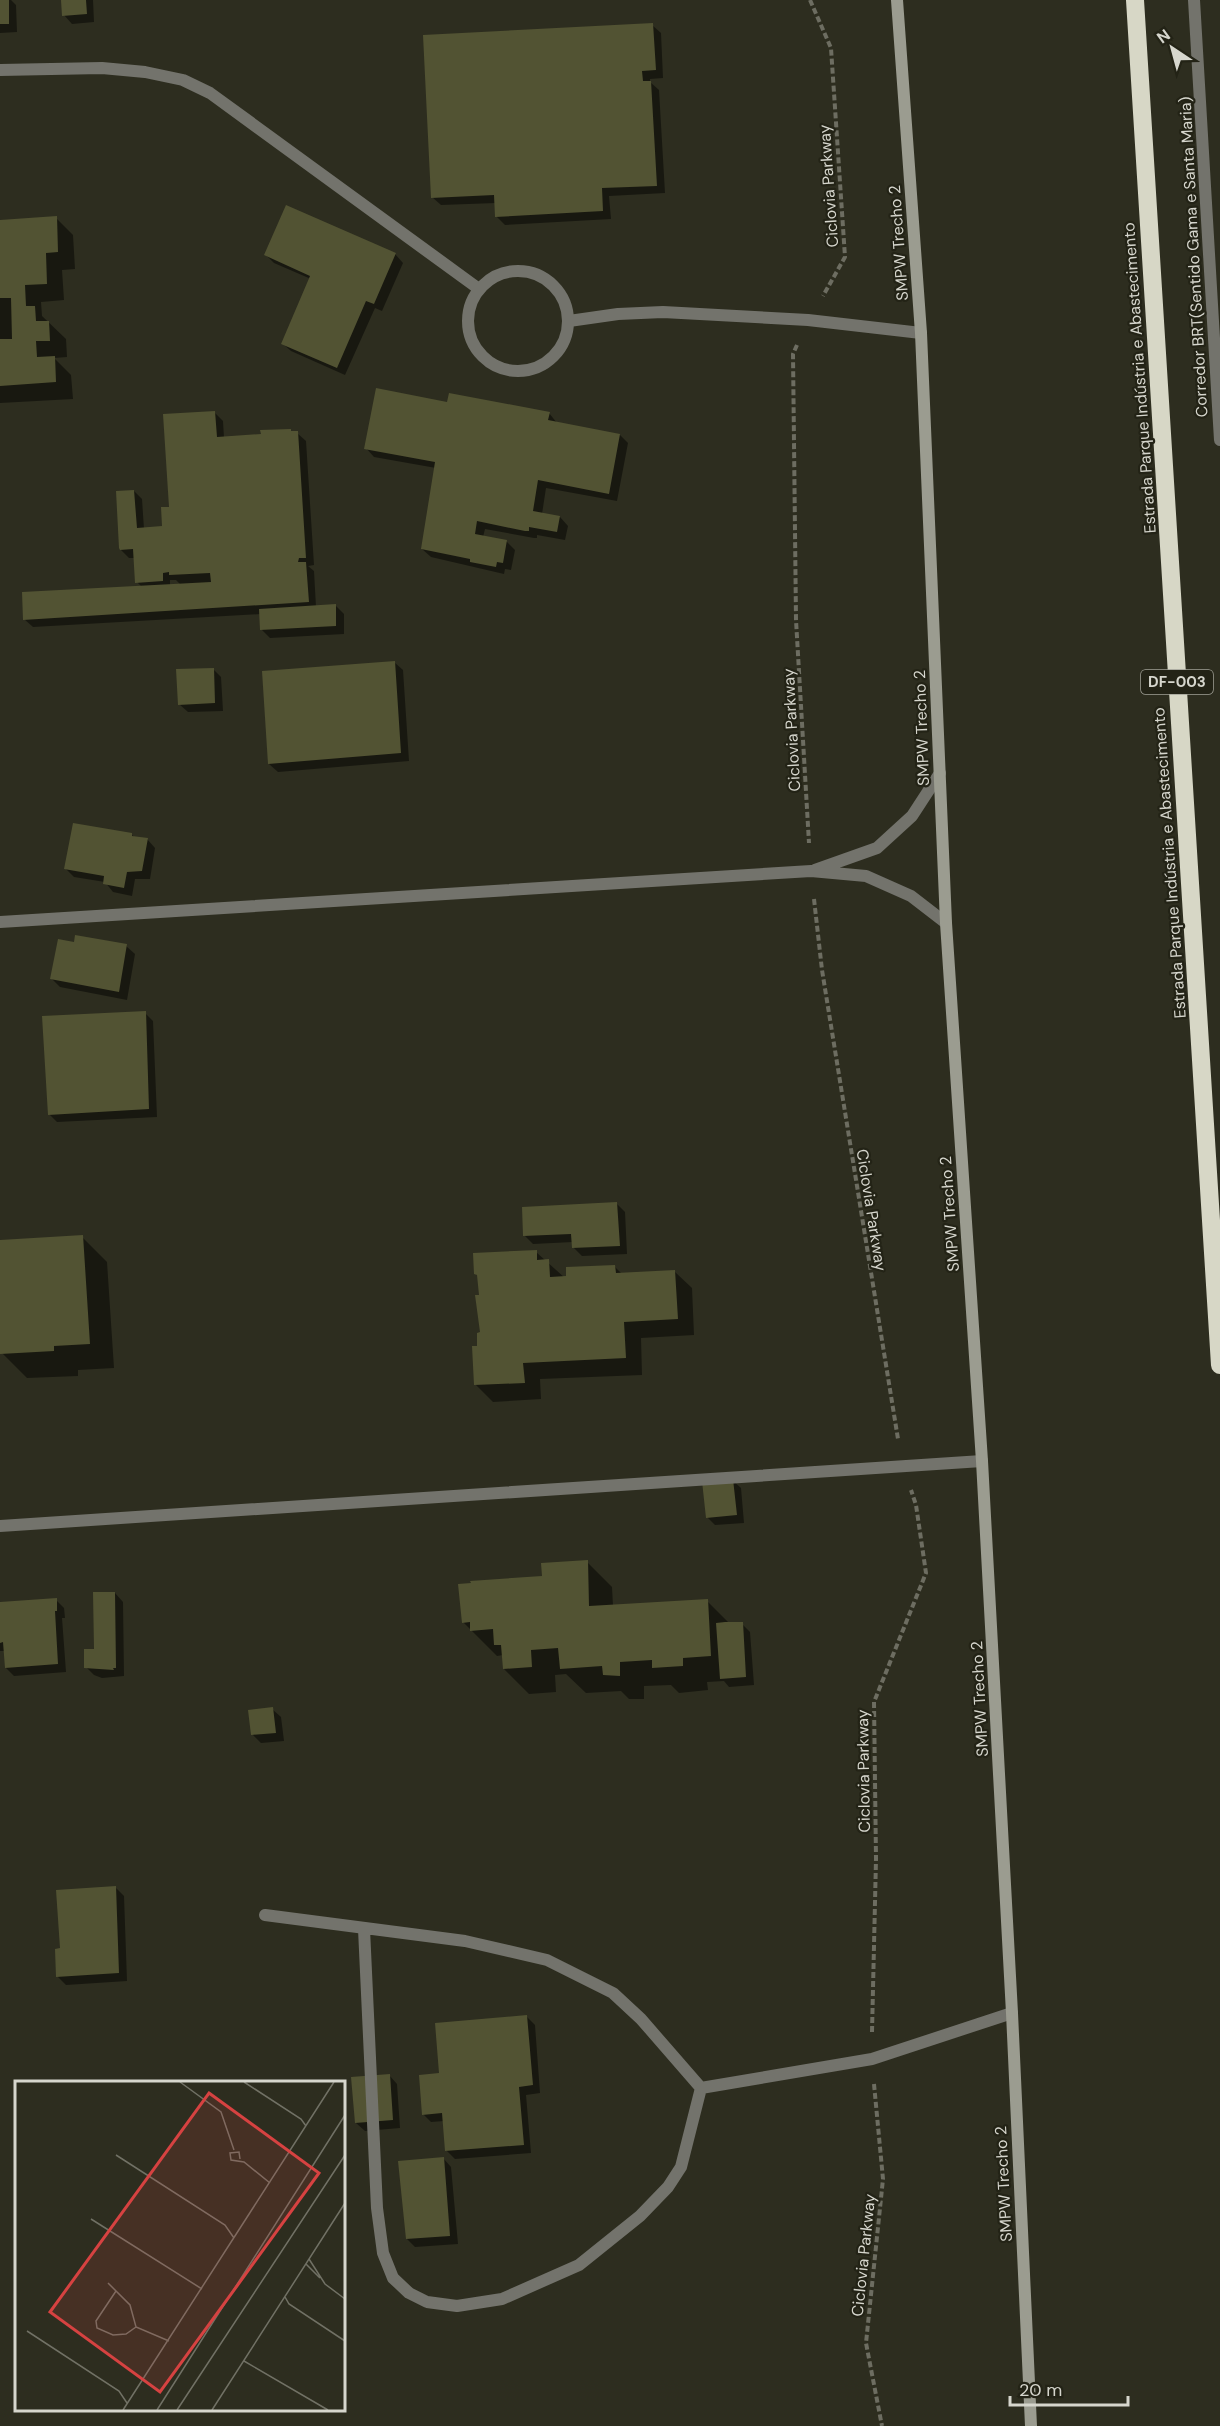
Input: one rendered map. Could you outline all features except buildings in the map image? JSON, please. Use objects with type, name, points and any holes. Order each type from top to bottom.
[{"type":"highway","name":"Estrada Parque Indústria e Abastecimento","points":[[1135,0],[1220,1365]]},
{"type":"street","name":"SMPW Trecho 2","points":[[897,0],[921,333],[946,923],[982,1461],[1012,2013],[1031,2426]]},
{"type":"street","name":"Corredor BRT(Sentido Gama e Santa Maria)","points":[[1194,0],[1220,440]]},
{"type":"street","points":[[0,70],[102,68],[146,72],[183,80],[210,93],[479,289]]},
{"type":"street","points":[[526,271],[544,277],[557,288],[567,303],[569,321],[566,339],[558,354],[544,365],[527,372],[509,372],[493,366],[479,355],[470,339],[467,322],[470,305],[479,289],[492,277],[509,272],[526,271]]},
{"type":"street","points":[[569,321],[618,314],[663,312],[808,320],[921,333]]},
{"type":"street","points":[[811,871],[877,848],[912,816],[940,773]]},
{"type":"street","points":[[0,922],[811,871],[866,876],[911,896],[946,923]]},
{"type":"street","points":[[0,1526],[982,1461]]},
{"type":"street","points":[[265,1915],[465,1941],[547,1960],[613,1993],[641,2019],[701,2088]]},
{"type":"street","points":[[364,1929],[378,2208],[383,2253],[393,2278],[409,2293],[427,2302],[457,2306],[502,2299],[579,2265],[640,2216],[668,2187],[681,2167],[701,2088]]},
{"type":"street","points":[[701,2088],[872,2059],[1012,2013]]},
{"type":"path","name":"Ciclovia Parkway","points":[[810,0],[831,48],[845,257],[808,320],[793,354],[796,620],[811,871],[822,970],[903,1465],[915,1505],[926,1573],[874,1702],[876,1859],[872,2059],[883,2179],[866,2343],[882,2426]]}]
